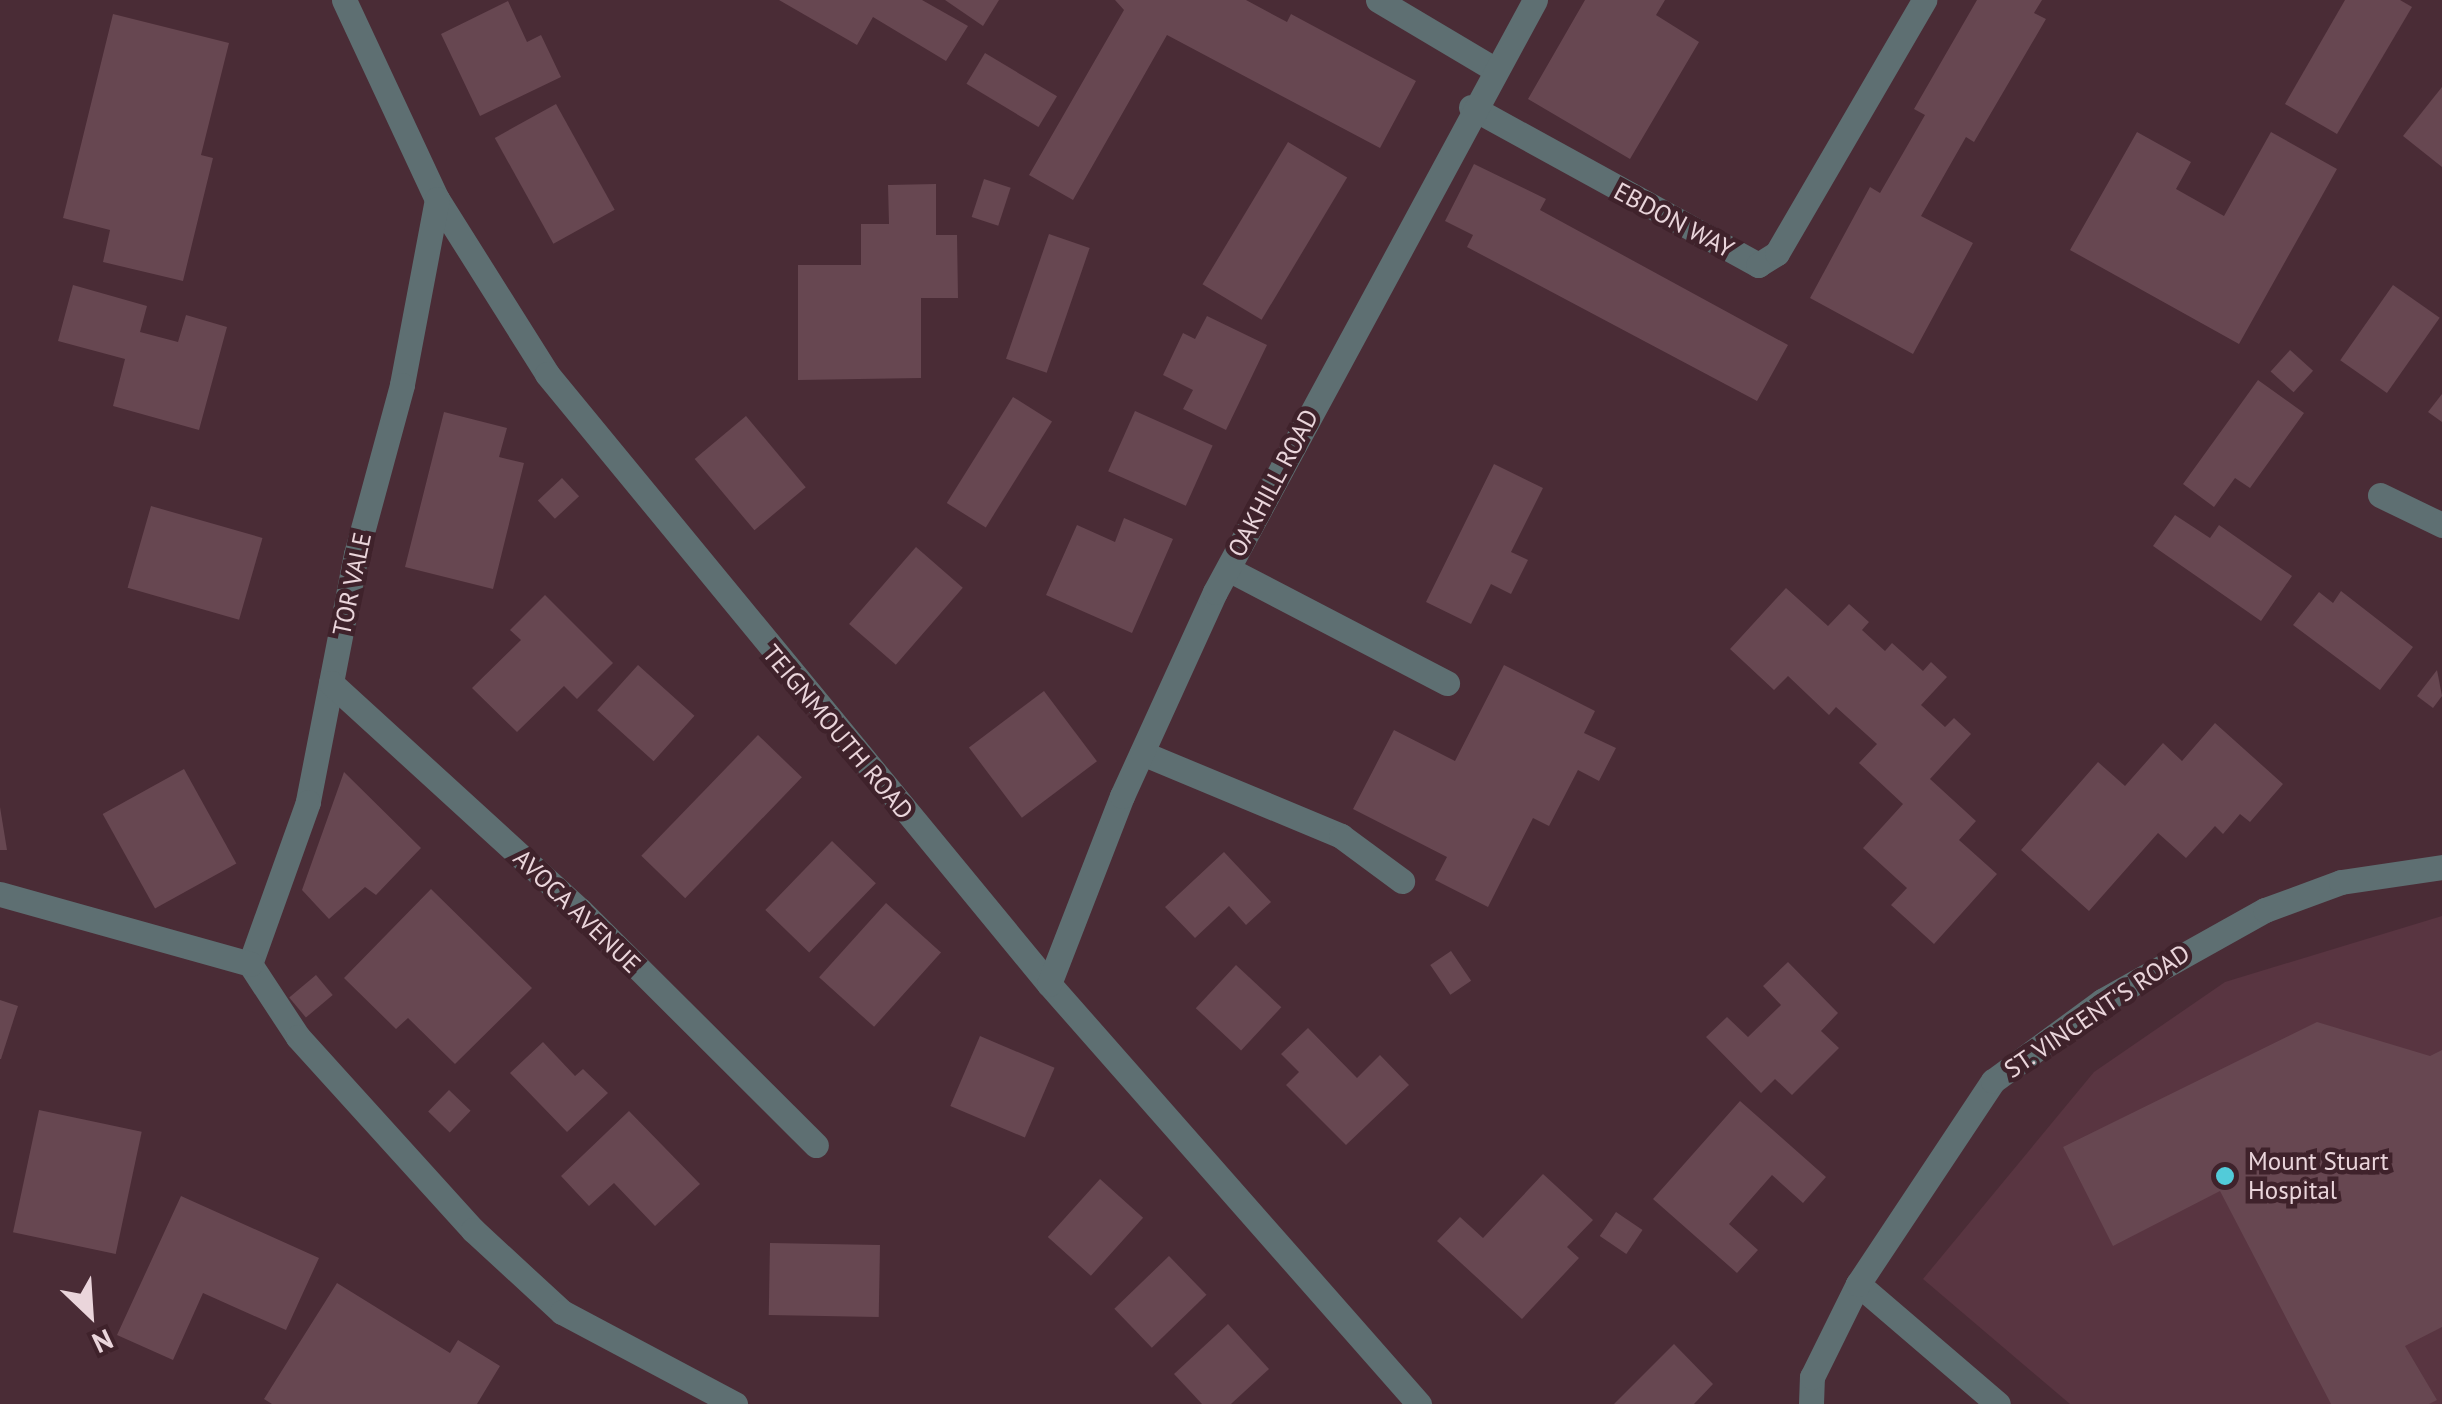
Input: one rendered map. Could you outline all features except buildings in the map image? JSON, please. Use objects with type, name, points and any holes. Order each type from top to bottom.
[{"type":"street","name":"TEIGNMOUTH ROAD","points":[[344,0],[437,199],[547,374],[1049,984],[1419,1404]]},
{"type":"street","points":[[1378,0],[1494,69]]},
{"type":"street","name":"OAKHILL ROAD","points":[[1049,984],[1142,754],[1228,568],[1467,118],[1535,0]]},
{"type":"street","name":"EBDON WAY","points":[[1467,118],[1758,266],[1778,253],[1924,0]]},
{"type":"street","name":"TOR VALE","points":[[250,964],[308,802],[356,554],[402,385],[437,199]]},
{"type":"street","points":[[2380,495],[2442,525]]},
{"type":"street","points":[[1228,568],[1447,683]]},
{"type":"street","name":"AVOCA AVENUE","points":[[331,683],[580,910],[816,1146]]},
{"type":"street","points":[[1142,754],[1341,836],[1402,880]]},
{"type":"street","name":"ST. VINCENT'S ROAD","points":[[1811,1404],[1812,1377],[1858,1284],[1993,1081],[2102,1002],[2266,910],[2341,882],[2442,867]]},
{"type":"street","points":[[0,894],[250,964],[298,1037],[473,1230],[562,1312],[735,1404]]},
{"type":"street","points":[[1858,1284],[1998,1404]]},
{"type":"shaded area","name":"Mount Stuart Hospital","points":[[2442,916],[2442,1404],[2070,1404],[1923,1279],[2094,1072],[2225,982]]},
{"type":"place","name":"Mount Stuart Hospital","points":[[2225,1176]]}]
